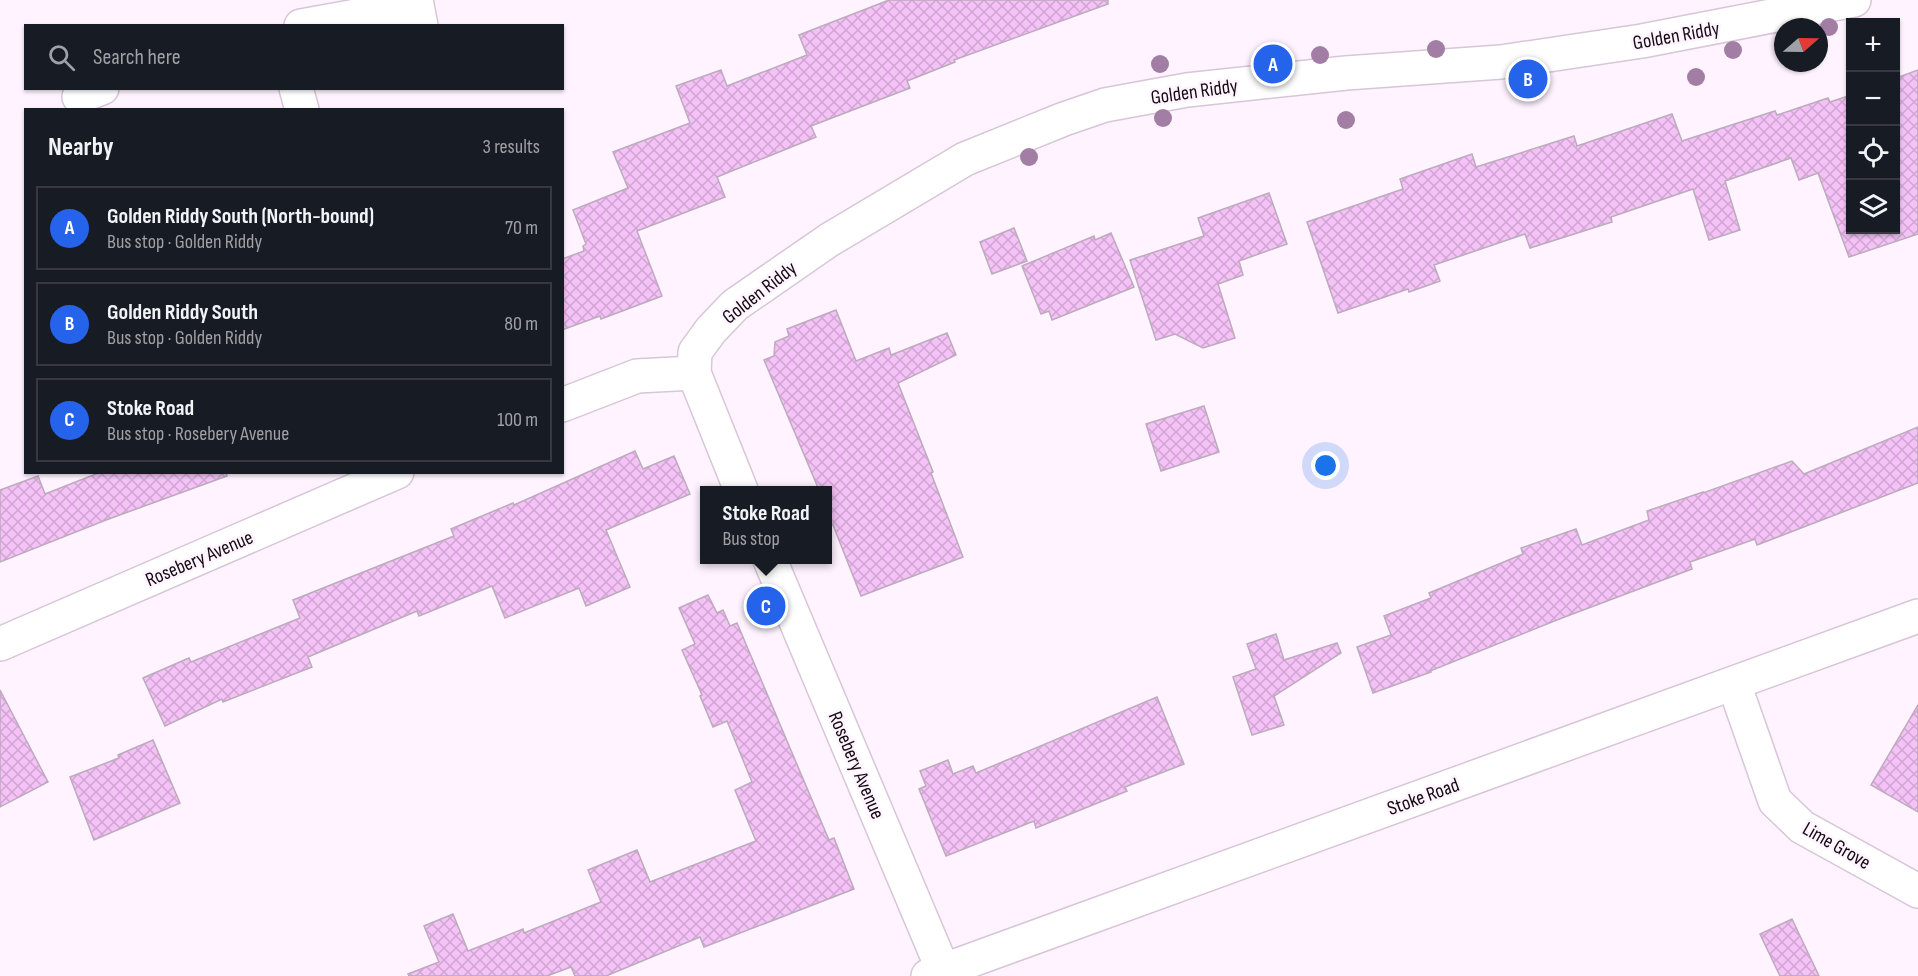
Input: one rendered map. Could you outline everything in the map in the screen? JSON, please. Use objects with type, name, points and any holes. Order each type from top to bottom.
[{"type":"street","name":"Golden Riddy","points":[[694,374],[695,352],[711,330],[735,305],[829,240],[965,159],[1105,105],[1194,89],[1290,79],[1501,63],[1642,41],[1854,0]]},
{"type":"street","points":[[312,24],[417,5],[421,24]]},
{"type":"street","points":[[297,90],[301,108]]},
{"type":"street","points":[[564,404],[637,376],[694,374],[739,486]]},
{"type":"street","name":"Rosebery Avenue","points":[[0,644],[392,474]]},
{"type":"street","name":"Rosebery Avenue","points":[[772,564],[935,973]]},
{"type":"street","name":"Stoke Road","points":[[935,973],[1918,616]]},
{"type":"street","name":"Lime Grove","points":[[1734,684],[1775,801],[1802,827],[1918,891]]},
{"type":"building","points":[[889,0],[1108,0],[1108,4],[954,60],[955,62],[907,81],[910,88],[811,126],[816,137],[717,177],[725,197],[637,231],[662,296],[601,319],[600,316],[564,329],[564,258],[584,251],[583,246],[586,244],[573,210],[628,188],[613,152],[690,123],[676,86],[721,70],[727,86],[807,55],[799,35]]},
{"type":"building","points":[[1918,70],[1918,234],[1849,257],[1818,173],[1799,180],[1791,158],[1725,181],[1740,230],[1709,240],[1693,189],[1611,217],[1612,222],[1530,248],[1525,234],[1434,265],[1440,281],[1409,292],[1408,289],[1338,313],[1307,222],[1403,189],[1400,179],[1472,154],[1476,167],[1574,136],[1577,146],[1672,114],[1682,141],[1775,111],[1777,115],[1828,98],[1830,102],[1846,97],[1846,234],[1900,234],[1900,77]]},
{"type":"building","points":[[1269,193],[1287,244],[1239,261],[1243,275],[1218,284],[1235,338],[1203,348],[1175,334],[1156,340],[1130,260],[1204,236],[1198,218]]},
{"type":"building","points":[[1014,228],[1027,261],[992,274],[980,242]]},
{"type":"building","points":[[1111,233],[1134,287],[1052,320],[1049,311],[1041,314],[1022,266],[1094,236],[1095,240]]},
{"type":"building","points":[[836,310],[856,361],[889,348],[891,355],[947,333],[956,355],[898,383],[963,557],[861,596],[832,525],[832,486],[817,486],[764,360],[774,356],[775,342],[789,336],[787,329]]},
{"type":"building","points":[[1204,406],[1219,452],[1161,471],[1146,424]]},
{"type":"building","points":[[1918,427],[1918,483],[1757,545],[1755,539],[1690,562],[1692,569],[1373,693],[1357,647],[1391,635],[1384,616],[1431,598],[1429,593],[1523,554],[1521,548],[1576,529],[1582,545],[1649,520],[1647,511],[1792,461],[1804,474]]},
{"type":"building","points":[[635,451],[643,469],[674,456],[690,494],[606,530],[630,587],[586,606],[579,588],[505,618],[492,586],[419,616],[417,611],[308,657],[312,667],[223,702],[222,699],[165,726],[143,678],[189,658],[191,662],[300,618],[293,600],[454,536],[451,529],[513,503],[514,505]]},
{"type":"building","points":[[96,474],[226,474],[227,476],[0,562],[0,490],[38,476],[45,494]]},
{"type":"building","points":[[708,595],[717,613],[723,610],[730,626],[737,623],[829,840],[834,838],[854,889],[704,947],[700,937],[606,976],[575,976],[571,967],[547,976],[409,976],[408,974],[439,962],[424,926],[453,914],[468,951],[523,929],[524,933],[601,902],[588,870],[637,850],[650,882],[756,841],[735,790],[752,782],[727,721],[713,727],[682,650],[695,644],[679,608]]},
{"type":"building","points":[[1276,634],[1284,660],[1337,643],[1341,653],[1274,696],[1284,725],[1252,735],[1233,677],[1256,669],[1247,644]]},
{"type":"building","points":[[0,690],[48,782],[0,807]]},
{"type":"building","points":[[1157,697],[1184,764],[1125,787],[1127,791],[1036,828],[1034,821],[946,856],[919,789],[926,786],[920,771],[948,760],[953,774],[973,766],[976,773]]},
{"type":"building","points":[[1918,705],[1918,812],[1871,785]]},
{"type":"building","points":[[153,740],[180,803],[94,840],[70,777],[119,758],[118,755]]},
{"type":"building","points":[[1792,919],[1819,976],[1780,976],[1760,934]]},
{"type":"place","name":"Golden Riddy South (North-bound)","points":[[1273,64]]},
{"type":"place","name":"Golden Riddy South","points":[[1528,79]]},
{"type":"place","name":"Stoke Road","points":[[766,606]]}]
